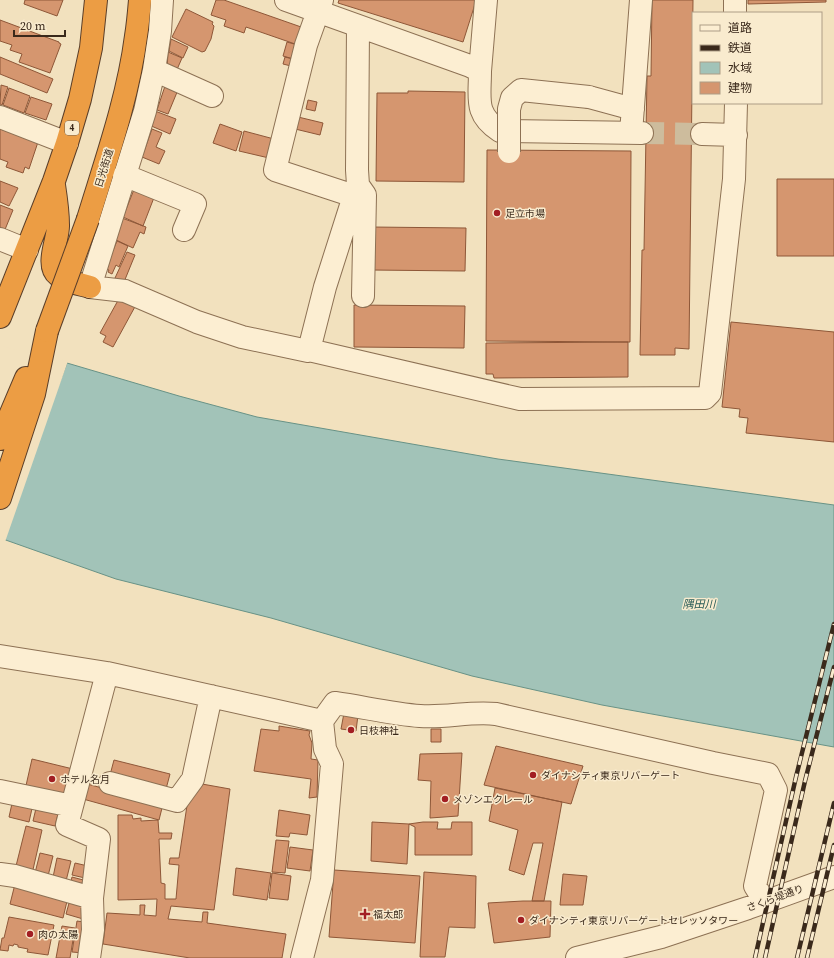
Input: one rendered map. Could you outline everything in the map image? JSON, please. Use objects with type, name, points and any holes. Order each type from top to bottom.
[{"type":"highway","name":"4","points":[[1,315],[54,181],[67,143],[80,99],[91,48],[96,0]]},
{"type":"highway","name":"日光街道","points":[[0,439],[46,331],[88,219],[109,152],[130,70],[136,37],[140,0]]},
{"type":"highway","points":[[54,181],[59,227],[53,256],[53,268],[57,275],[66,280],[90,287]]},
{"type":"highway","name":"日光街道","points":[[0,498],[34,394],[46,331]]},
{"type":"street","points":[[162,0],[160,31],[154,70],[145,111],[90,287],[125,291],[197,322],[242,337],[309,350],[520,399],[705,398],[710,393],[734,179],[736,104]]},
{"type":"street","points":[[286,0],[320,6],[358,26],[470,66],[480,71]]},
{"type":"street","points":[[486,0],[480,71],[480,107],[483,117],[490,125],[500,131],[636,133],[633,109],[641,0]]},
{"type":"street","points":[[735,0],[735,12]]},
{"type":"street","points":[[320,6],[306,45],[275,170],[356,190],[365,195],[363,296]]},
{"type":"street","points":[[309,350],[325,287],[356,190],[358,26]]},
{"type":"street","points":[[154,70],[212,96]]},
{"type":"street","points":[[510,152],[510,109],[512,98],[521,90],[589,97],[633,109]]},
{"type":"street","points":[[0,117],[67,143]]},
{"type":"street","points":[[702,134],[736,134]]},
{"type":"street","points":[[124,175],[195,204],[184,230]]},
{"type":"street","points":[[0,239],[27,250]]},
{"type":"street","points":[[0,656],[107,673],[322,721]]},
{"type":"street","points":[[89,958],[93,930],[92,898],[99,839],[67,825],[107,673]]},
{"type":"street","points":[[110,783],[177,801],[194,779],[211,696]]},
{"type":"street","points":[[302,958],[322,880],[332,764],[326,749],[322,721],[335,703],[419,716],[482,712],[496,714],[768,774],[776,790],[755,886],[765,902]]},
{"type":"street","points":[[0,791],[72,806]]},
{"type":"street","points":[[0,874],[14,876],[92,898]]},
{"type":"street","name":"さくら堤通り","points":[[577,958],[661,937],[834,877]]},
{"type":"water","name":"隅田川","points":[[67,363],[257,417],[498,459],[834,505],[834,747],[602,705],[472,676],[271,618],[116,579],[0,538]]},
{"type":"pier","points":[[0,346],[68,361],[5,542],[0,540]]},
{"type":"building","points":[[25,0],[63,0],[57,16],[24,4]]},
{"type":"building","points":[[216,0],[224,0],[304,28],[298,45],[246,27],[244,33],[224,26],[226,20],[211,15]]},
{"type":"building","points":[[339,0],[476,1],[463,42],[338,3]]},
{"type":"building","points":[[652,0],[693,0],[689,349],[675,348],[675,355],[640,355],[642,250],[644,250],[647,76],[651,76]]},
{"type":"building","points":[[748,0],[826,0],[826,2],[748,4]]},
{"type":"building","points":[[186,9],[213,22],[212,24],[214,26],[211,39],[205,51],[202,52],[172,37]]},
{"type":"building","points":[[0,20],[61,44],[50,73],[19,62],[22,54],[10,50],[12,45],[0,41]]},
{"type":"building","points":[[171,39],[188,47],[183,58],[169,51]]},
{"type":"building","points":[[287,42],[301,46],[297,60],[283,56]]},
{"type":"building","points":[[168,52],[182,58],[175,74],[167,70]]},
{"type":"building","points":[[0,57],[53,79],[47,93],[0,74]]},
{"type":"building","points":[[285,57],[297,60],[295,67],[283,64]]},
{"type":"building","points":[[167,80],[180,85],[168,114],[157,110]]},
{"type":"building","points":[[1,85],[8,87],[2,105],[0,104]]},
{"type":"building","points":[[9,88],[30,96],[24,113],[3,105]]},
{"type":"building","points":[[408,91],[465,92],[464,182],[376,181],[377,93],[408,93]]},
{"type":"building","points":[[31,97],[52,104],[46,120],[25,113]]},
{"type":"building","points":[[308,100],[317,102],[315,111],[306,109]]},
{"type":"building","points":[[155,111],[176,119],[170,134],[149,125]]},
{"type":"building","points":[[294,116],[323,123],[320,135],[291,128]]},
{"type":"building","points":[[220,124],[242,132],[236,151],[213,143]]},
{"type":"building","points":[[0,129],[38,142],[29,169],[25,167],[23,173],[6,167],[8,162],[0,159]]},
{"type":"building","points":[[152,129],[162,133],[156,147],[165,151],[159,164],[142,157]]},
{"type":"building","points":[[244,131],[274,139],[269,158],[239,151]]},
{"type":"building","points":[[487,150],[631,151],[630,342],[486,341]]},
{"type":"building","points":[[777,179],[834,179],[834,256],[777,256]]},
{"type":"building","points":[[0,181],[18,188],[9,206],[0,202]]},
{"type":"building","points":[[135,187],[155,195],[143,226],[123,217]]},
{"type":"building","points":[[0,205],[13,210],[4,232],[0,230]]},
{"type":"building","points":[[122,218],[146,227],[144,234],[140,232],[133,248],[114,239]]},
{"type":"building","points":[[371,227],[466,228],[465,271],[371,270]]},
{"type":"building","points":[[117,241],[128,246],[119,267],[116,265],[112,274],[108,272],[109,270],[105,269]]},
{"type":"building","points":[[127,252],[135,255],[124,282],[115,278]]},
{"type":"building","points":[[121,295],[137,303],[113,347],[103,342],[106,336],[100,333]]},
{"type":"building","points":[[354,305],[465,306],[464,348],[354,347]]},
{"type":"building","points":[[731,322],[834,332],[834,442],[746,433],[748,418],[739,417],[740,409],[722,407]]},
{"type":"building","points":[[628,342],[628,377],[494,378],[493,374],[486,374],[486,343]]},
{"type":"building","points":[[344,713],[358,715],[356,731],[341,729]]},
{"type":"building","points":[[279,726],[310,731],[309,735],[312,743],[311,759],[318,760],[317,797],[309,798],[311,779],[254,771],[261,729],[279,731]]},
{"type":"building","points":[[431,729],[441,729],[441,742],[431,742]]},
{"type":"building","name":"ダイナシティ東京リバーゲート","points":[[496,746],[583,766],[571,804],[484,785]]},
{"type":"building","name":"メゾンエクレール","points":[[462,753],[458,816],[430,818],[431,781],[418,780],[420,754]]},
{"type":"building","points":[[32,759],[73,769],[66,800],[25,790]]},
{"type":"building","points":[[114,760],[170,774],[166,789],[110,775]]},
{"type":"building","points":[[87,784],[163,804],[159,820],[83,799]]},
{"type":"building","points":[[202,784],[230,789],[214,910],[171,906],[168,919],[202,922],[203,912],[208,912],[207,923],[286,934],[282,958],[190,958],[103,944],[107,913],[140,915],[140,905],[145,905],[144,915],[156,916],[157,899],[118,900],[118,815],[132,815],[133,819],[141,818],[141,821],[158,820],[159,833],[172,833],[171,839],[159,839],[161,883],[165,884],[165,899],[176,899],[179,865],[169,864],[170,858],[179,858],[188,799]]},
{"type":"building","points":[[495,788],[562,802],[544,901],[532,901],[543,843],[533,843],[524,875],[509,870],[518,830],[489,821]]},
{"type":"building","points":[[13,799],[33,804],[29,822],[9,817]]},
{"type":"building","points":[[37,804],[59,810],[55,826],[33,821]]},
{"type":"building","points":[[279,810],[310,815],[307,835],[290,833],[289,837],[276,836]]},
{"type":"building","points":[[372,822],[409,824],[407,864],[371,861]]},
{"type":"building","name":"メゾンエクレール","points":[[438,822],[437,829],[451,829],[452,822],[472,822],[472,855],[415,855],[415,827],[409,824]]},
{"type":"building","points":[[26,826],[42,830],[32,874],[15,870]]},
{"type":"building","points":[[276,840],[289,841],[285,873],[272,872]]},
{"type":"building","points":[[290,847],[313,850],[310,871],[287,868]]},
{"type":"building","points":[[40,853],[53,856],[47,880],[34,877]]},
{"type":"building","points":[[57,858],[71,861],[65,885],[52,882]]},
{"type":"building","points":[[75,863],[88,866],[85,878],[72,875]]},
{"type":"building","points":[[236,868],[271,873],[267,900],[233,895]]},
{"type":"building","points":[[334,870],[420,876],[415,943],[329,937]]},
{"type":"building","points":[[424,872],[476,876],[475,928],[449,927],[445,957],[420,957]]},
{"type":"building","points":[[272,873],[291,876],[288,900],[269,898]]},
{"type":"building","points":[[563,874],[587,876],[583,905],[560,905]]},
{"type":"building","points":[[72,877],[87,881],[84,892],[69,889]]},
{"type":"building","points":[[15,884],[68,897],[63,918],[10,904]]},
{"type":"building","points":[[71,896],[87,901],[90,921],[66,914]]},
{"type":"building","name":"ダイナシティ東京リバーゲートセレッソタワー","points":[[551,901],[550,937],[494,943],[488,903]]},
{"type":"building","points":[[9,917],[54,925],[48,955],[27,952],[28,949],[18,947],[18,945],[14,944],[13,946],[9,945],[8,951],[0,950],[2,938],[4,938]]},
{"type":"building","points":[[77,921],[90,923],[84,953],[72,952]]},
{"type":"building","points":[[62,926],[75,928],[70,958],[56,958]]},
{"type":"tunnel","points":[[642,133],[702,134]]},
{"type":"railway","points":[[755,958],[796,777],[834,624]]},
{"type":"railway","points":[[765,958],[805,781],[834,667]]},
{"type":"railway","points":[[797,958],[834,803]]},
{"type":"railway","points":[[807,958],[834,845]]},
{"type":"place","name":"足立市場","points":[[497,213]]},
{"type":"place","name":"日枝神社","points":[[351,730]]},
{"type":"place","name":"ダイナシティ東京リバーゲート","points":[[533,775]]},
{"type":"place","name":"ホテル名月","points":[[52,779]]},
{"type":"place","name":"メゾンエクレール","points":[[445,799]]},
{"type":"place","name":"福太郎","points":[[365,914]]},
{"type":"place","name":"ダイナシティ東京リバーゲートセレッソタワー","points":[[521,920]]},
{"type":"place","name":"肉の太陽","points":[[30,934]]}]
